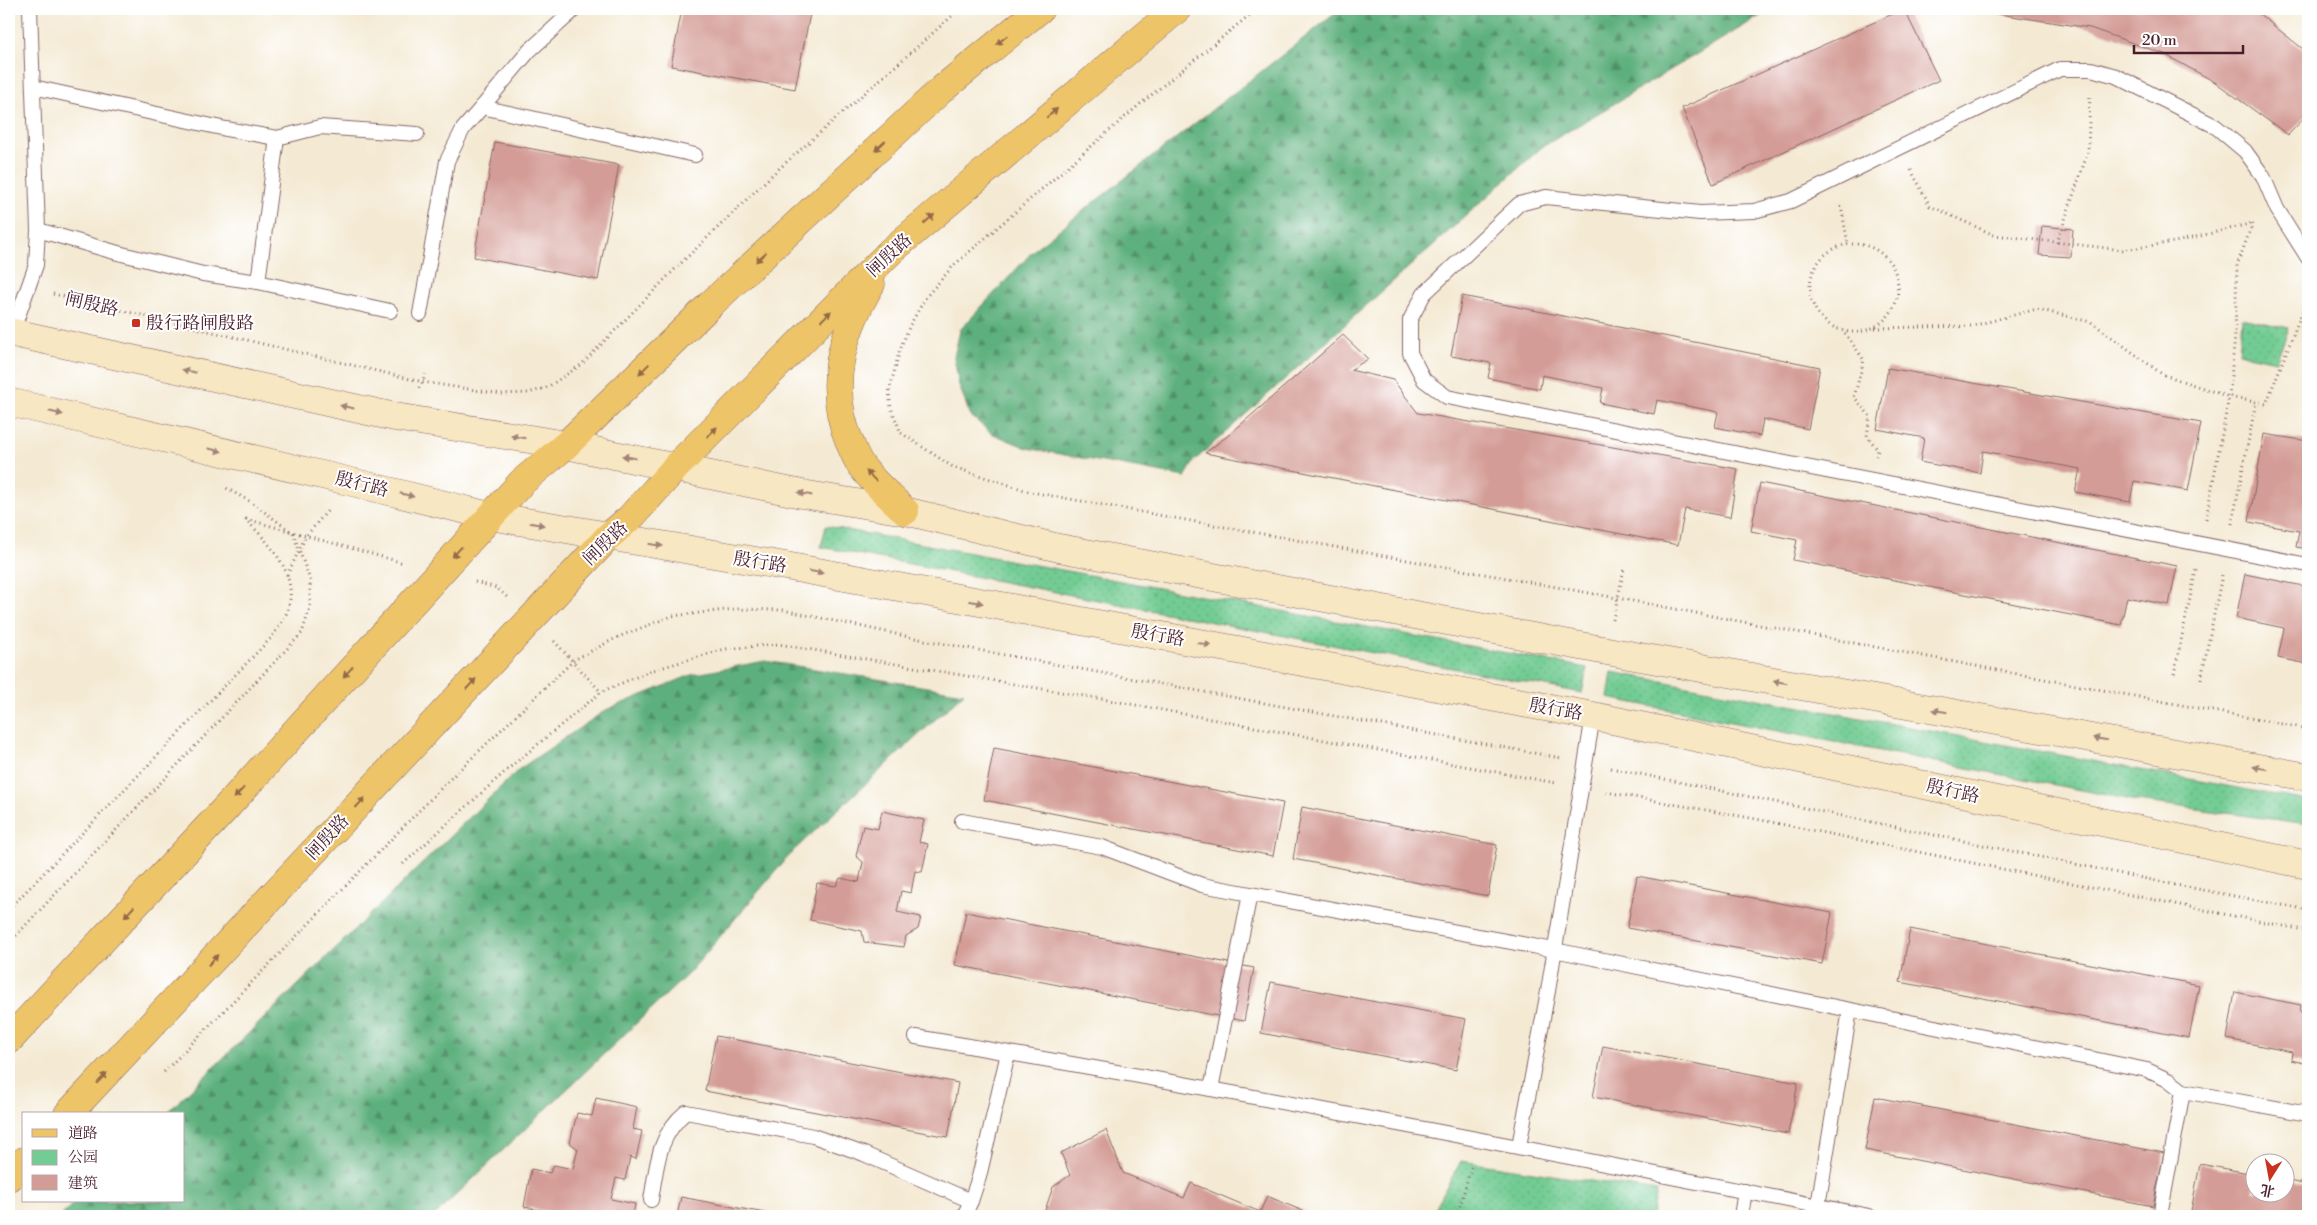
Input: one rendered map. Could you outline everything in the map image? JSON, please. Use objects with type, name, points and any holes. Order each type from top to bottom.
[{"type":"main road","points":[[9,1040],[223,811],[522,482],[566,444],[712,303],[934,96],[1040,9]]},
{"type":"main road","name":"闸殷路","points":[[70,1112],[608,537],[630,518],[677,466],[892,251],[1177,9]]},
{"type":"main road","points":[[892,251],[855,312],[844,343],[836,384],[842,422],[860,464],[905,511]]},
{"type":"main road","points":[[10,333],[395,417],[566,444],[802,494],[905,511],[1059,548],[1607,650],[2308,777]]},
{"type":"main road","name":"殷行路","points":[[9,402],[333,477],[490,516],[801,569],[1593,716],[2308,865]]},
{"type":"main road","points":[[9,1177],[22,1163]]},
{"type":"lane","points":[[10,333],[36,265],[38,230],[30,9]]},
{"type":"lane","points":[[420,314],[447,161],[464,129],[529,51],[575,9]]},
{"type":"lane","points":[[2308,258],[2278,209],[2263,176],[2245,151],[2215,126],[2166,99],[2116,76],[2091,69],[2060,69],[1791,201],[1754,211],[1700,212],[1546,197],[1519,204],[1424,294],[1410,320],[1410,353],[1424,380],[1447,397],[2226,551],[2308,565]]},
{"type":"lane","points":[[33,87],[216,127],[277,138],[320,126],[417,134]]},
{"type":"lane","points":[[482,107],[695,155]]},
{"type":"lane","points":[[258,282],[277,138]]},
{"type":"lane","points":[[38,230],[118,253],[203,274],[258,282],[390,311]]},
{"type":"lane","points":[[1519,1146],[1593,716]]},
{"type":"lane","points":[[962,821],[1102,847],[1202,885],[1554,950],[2147,1070],[2170,1081],[2182,1091],[2308,1114]]},
{"type":"lane","points":[[1211,1089],[1250,894]]},
{"type":"lane","points":[[1818,1206],[1850,1010]]},
{"type":"lane","points":[[916,1037],[1519,1146],[1869,1216]]},
{"type":"lane","points":[[964,1216],[971,1201],[1008,1053]]},
{"type":"lane","points":[[2160,1216],[2182,1091]]},
{"type":"lane","points":[[651,1200],[661,1148],[672,1123],[686,1112],[812,1136],[864,1154],[971,1201]]},
{"type":"lane","points":[[1741,1216],[1745,1191]]},
{"type":"path","name":"闸殷路","points":[[27,288],[423,382],[501,394],[528,393],[546,388],[580,364],[773,174],[960,9]]},
{"type":"path","points":[[1257,9],[1139,105],[953,266],[926,297],[910,325],[892,375],[889,392],[891,408],[901,433],[953,467],[1031,492],[1617,598],[2308,729]]},
{"type":"path","points":[[2056,242],[2088,152],[2091,69]]},
{"type":"path","points":[[1900,148],[1930,206],[1994,235],[2124,250],[2180,241],[2253,223],[2237,265],[2235,336],[2229,397],[2201,545]]},
{"type":"path","points":[[1837,178],[1848,244]]},
{"type":"path","points":[[1875,328],[1892,312],[1896,302],[1898,292],[1894,269],[1880,252],[1870,247],[1848,244],[1828,252],[1819,260],[1813,270],[1809,291],[1816,312],[1832,327],[1844,332],[1865,332],[1875,328],[1972,326],[2037,309],[2091,322],[2162,374],[2229,397],[2266,404],[2308,297]]},
{"type":"path","points":[[1844,332],[1864,360],[1854,397],[1870,416],[1866,436],[1878,450],[1871,481]]},
{"type":"path","points":[[2226,551],[2256,402]]},
{"type":"path","points":[[9,943],[302,633],[310,608],[310,580],[293,533],[251,502],[226,488],[216,485]]},
{"type":"path","points":[[9,909],[271,638],[287,612],[290,590],[287,576],[276,552],[244,518]]},
{"type":"path","points":[[1607,650],[1624,569]]},
{"type":"path","points":[[2174,674],[2194,578]]},
{"type":"path","points":[[2201,680],[2220,586]]},
{"type":"path","points":[[164,1072],[452,777],[574,660],[618,637],[672,616],[735,609],[783,610],[934,642],[1586,763],[2166,883],[2308,910]]},
{"type":"path","points":[[403,864],[508,769],[601,692],[650,671],[726,649],[778,644],[1114,701],[1766,821],[2308,931]]},
{"type":"path","points":[[1457,1216],[1479,1139]]},
{"type":"green space","points":[[1341,9],[1772,9],[1542,147],[1195,460],[1185,477],[1027,448],[991,433],[970,415],[959,385],[954,357],[960,330],[1037,247]]},
{"type":"green space","points":[[2242,318],[2289,328],[2276,361],[2239,353]]},
{"type":"green space","points":[[826,526],[1587,668],[1582,693],[821,547]]},
{"type":"green space","points":[[765,661],[964,693],[793,851],[689,973],[434,1216],[61,1216],[75,1202],[185,1202],[185,1112],[168,1112],[518,770],[606,710],[691,675]]},
{"type":"green space","points":[[1612,672],[2308,801],[2308,824],[2137,801],[1608,698]]},
{"type":"green space","points":[[1461,1161],[1657,1191],[1652,1216],[1431,1216]]},
{"type":"building","points":[[682,9],[811,9],[795,89],[671,66]]},
{"type":"building","points":[[1904,9],[1939,80],[1713,184],[1682,108]]},
{"type":"building","points":[[1979,9],[2253,9],[2308,53],[2308,114],[2288,135],[2215,82],[2164,54],[2090,28],[1979,11]]},
{"type":"building","points":[[495,142],[619,165],[598,280],[474,257]]},
{"type":"building","points":[[2042,226],[2073,229],[2071,257],[2039,255]]},
{"type":"building","points":[[1462,296],[1820,367],[1808,429],[1763,419],[1760,436],[1715,427],[1718,412],[1657,400],[1654,414],[1600,403],[1603,388],[1542,375],[1540,389],[1488,378],[1491,363],[1451,356]]},
{"type":"building","points":[[1343,335],[1368,359],[1350,370],[1393,380],[1418,413],[1738,469],[1730,517],[1685,509],[1678,545],[1205,453],[1230,434]]},
{"type":"building","points":[[1888,368],[2201,423],[2188,491],[2134,481],[2130,502],[2075,492],[2080,469],[1983,451],[1980,473],[1920,462],[1924,438],[1877,429]]},
{"type":"building","points":[[2264,434],[2308,441],[2308,549],[2296,547],[2299,531],[2249,522]]},
{"type":"building","points":[[1760,483],[2177,566],[2169,605],[2127,597],[2121,625],[1793,560],[1797,540],[1751,531]]},
{"type":"building","points":[[2245,574],[2308,587],[2308,664],[2278,658],[2284,628],[2236,618]]},
{"type":"building","points":[[994,748],[1283,803],[1273,856],[984,800]]},
{"type":"building","points":[[1302,807],[1497,845],[1488,896],[1293,859]]},
{"type":"building","points":[[882,811],[924,820],[919,842],[928,844],[922,872],[915,871],[911,893],[901,891],[897,912],[921,917],[918,929],[906,936],[904,947],[864,942],[862,931],[810,920],[817,883],[836,886],[840,878],[859,882],[863,862],[856,856],[863,826],[878,829]]},
{"type":"building","points":[[1637,876],[1832,913],[1822,964],[1627,928]]},
{"type":"building","points":[[966,912],[1254,968],[1244,1021],[955,965]]},
{"type":"building","points":[[1910,929],[2199,985],[2189,1038],[1900,982]]},
{"type":"building","points":[[1271,982],[1466,1019],[1456,1070],[1261,1033]]},
{"type":"building","points":[[2235,992],[2301,1005],[2300,1013],[2308,1015],[2308,1064],[2291,1060],[2292,1052],[2227,1039]]},
{"type":"building","points":[[716,1036],[958,1083],[948,1137],[705,1091]]},
{"type":"building","points":[[1603,1046],[1798,1083],[1788,1134],[1593,1097]]},
{"type":"building","points":[[1875,1097],[2164,1153],[2153,1206],[1865,1150]]},
{"type":"building","points":[[596,1098],[637,1107],[633,1129],[642,1131],[636,1159],[630,1157],[625,1180],[616,1178],[611,1199],[635,1204],[633,1216],[573,1216],[524,1207],[531,1169],[550,1173],[554,1165],[573,1169],[578,1149],[570,1143],[577,1113],[592,1116]]},
{"type":"building","points":[[1106,1130],[1123,1173],[1184,1198],[1191,1183],[1260,1212],[1267,1196],[1315,1216],[1043,1216],[1053,1187],[1070,1175],[1061,1153]]},
{"type":"building","points":[[2200,1164],[2244,1172],[2244,1202],[2294,1202],[2294,1182],[2308,1185],[2308,1216],[2218,1216],[2191,1211]]},
{"type":"building","points":[[681,1197],[775,1215],[775,1216],[677,1216]]},
{"type":"place","name":"殷行路闸殷路","points":[[136,323]]}]
